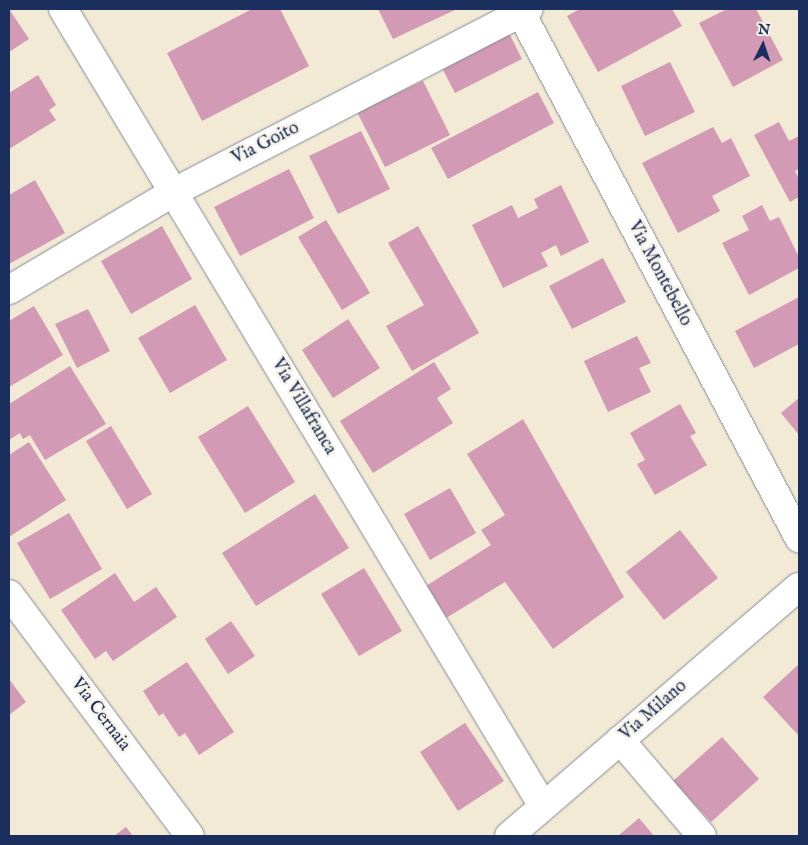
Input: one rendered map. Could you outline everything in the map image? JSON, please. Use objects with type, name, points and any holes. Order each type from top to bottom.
[{"type":"street","name":"Via Villafranca","points":[[63,9],[543,806]]},
{"type":"street","name":"Via Goito","points":[[9,290],[174,192],[523,10]]},
{"type":"street","name":"Via Montebello","points":[[523,10],[799,538]]},
{"type":"street","name":"Via Milano","points":[[509,836],[799,587]]},
{"type":"street","name":"Via Cernaia","points":[[9,594],[190,836]]},
{"type":"street","points":[[620,740],[702,836]]},
{"type":"building","points":[[9,9],[29,39],[9,52]]},
{"type":"building","points":[[252,9],[280,9],[309,66],[202,121],[167,53]]},
{"type":"building","points":[[378,9],[457,9],[393,39]]},
{"type":"building","points":[[580,9],[672,9],[682,26],[598,72],[567,16]]},
{"type":"building","points":[[727,9],[756,9],[783,60],[733,87],[699,23]]},
{"type":"building","points":[[509,33],[522,59],[455,93],[442,68]]},
{"type":"building","points":[[670,62],[695,112],[645,136],[621,86]]},
{"type":"building","points":[[38,75],[56,105],[49,110],[56,120],[9,149],[9,93]]},
{"type":"building","points":[[423,81],[450,135],[385,167],[357,112]]},
{"type":"building","points":[[538,92],[554,123],[448,179],[431,148]]},
{"type":"building","points":[[779,122],[789,141],[799,136],[799,169],[795,171],[799,179],[799,197],[790,202],[754,135]]},
{"type":"building","points":[[713,127],[722,143],[731,138],[750,176],[712,196],[720,211],[678,233],[642,163]]},
{"type":"building","points":[[361,131],[390,189],[338,214],[309,156]]},
{"type":"building","points":[[289,169],[314,218],[240,256],[214,207]]},
{"type":"building","points":[[35,180],[65,233],[9,264],[9,195]]},
{"type":"building","points":[[561,185],[589,242],[561,256],[556,245],[541,253],[548,266],[503,288],[472,225],[512,205],[518,218],[538,208],[534,199]]},
{"type":"building","points":[[762,205],[770,221],[779,217],[799,257],[799,268],[749,295],[722,243],[749,230],[742,216]]},
{"type":"building","points":[[326,220],[370,293],[342,310],[298,237]]},
{"type":"building","points":[[162,226],[192,279],[131,314],[101,261]]},
{"type":"building","points":[[418,226],[479,333],[412,371],[386,326],[424,305],[388,243]]},
{"type":"building","points":[[603,258],[626,302],[572,329],[549,286]]},
{"type":"building","points":[[799,297],[799,344],[754,368],[735,331]]},
{"type":"building","points":[[195,305],[227,360],[170,393],[138,338]]},
{"type":"building","points":[[34,306],[63,355],[9,387],[9,321]]},
{"type":"building","points":[[88,309],[110,351],[77,368],[55,324]]},
{"type":"building","points":[[348,319],[380,368],[333,398],[302,350]]},
{"type":"building","points":[[637,336],[651,363],[639,368],[651,392],[608,412],[584,361]]},
{"type":"building","points":[[434,362],[451,389],[437,398],[453,423],[373,473],[340,421]]},
{"type":"building","points":[[70,366],[106,424],[45,460],[30,435],[23,439],[20,433],[9,440],[9,404]]},
{"type":"building","points":[[799,398],[799,435],[781,413]]},
{"type":"building","points":[[680,404],[696,433],[690,436],[707,465],[655,495],[637,464],[645,460],[630,433]]},
{"type":"building","points":[[248,406],[295,482],[245,513],[198,437]]},
{"type":"building","points":[[523,419],[624,597],[553,649],[505,582],[446,618],[426,586],[491,545],[481,530],[505,515],[467,454]]},
{"type":"building","points":[[111,426],[152,494],[127,509],[86,441]]},
{"type":"building","points":[[29,442],[66,500],[9,537],[9,455]]},
{"type":"building","points":[[450,488],[476,533],[430,560],[404,514]]},
{"type":"building","points":[[315,494],[349,548],[256,606],[222,553]]},
{"type":"building","points":[[69,513],[102,569],[50,599],[17,543]]},
{"type":"building","points":[[680,530],[718,578],[664,620],[626,572]]},
{"type":"building","points":[[364,568],[402,631],[359,656],[321,594]]},
{"type":"building","points":[[115,573],[134,602],[156,587],[177,617],[113,661],[106,651],[95,659],[61,610]]},
{"type":"building","points":[[231,621],[255,656],[228,674],[205,639]]},
{"type":"building","points":[[187,662],[234,732],[199,755],[185,733],[179,737],[163,713],[159,716],[143,691]]},
{"type":"building","points":[[799,664],[799,736],[763,697]]},
{"type":"building","points":[[9,679],[26,702],[9,715]]},
{"type":"building","points":[[465,723],[504,781],[458,811],[420,752]]},
{"type":"building","points":[[722,737],[759,779],[711,822],[673,781]]},
{"type":"building","points":[[639,818],[654,836],[618,836]]},
{"type":"building","points":[[126,827],[133,836],[114,836]]}]
